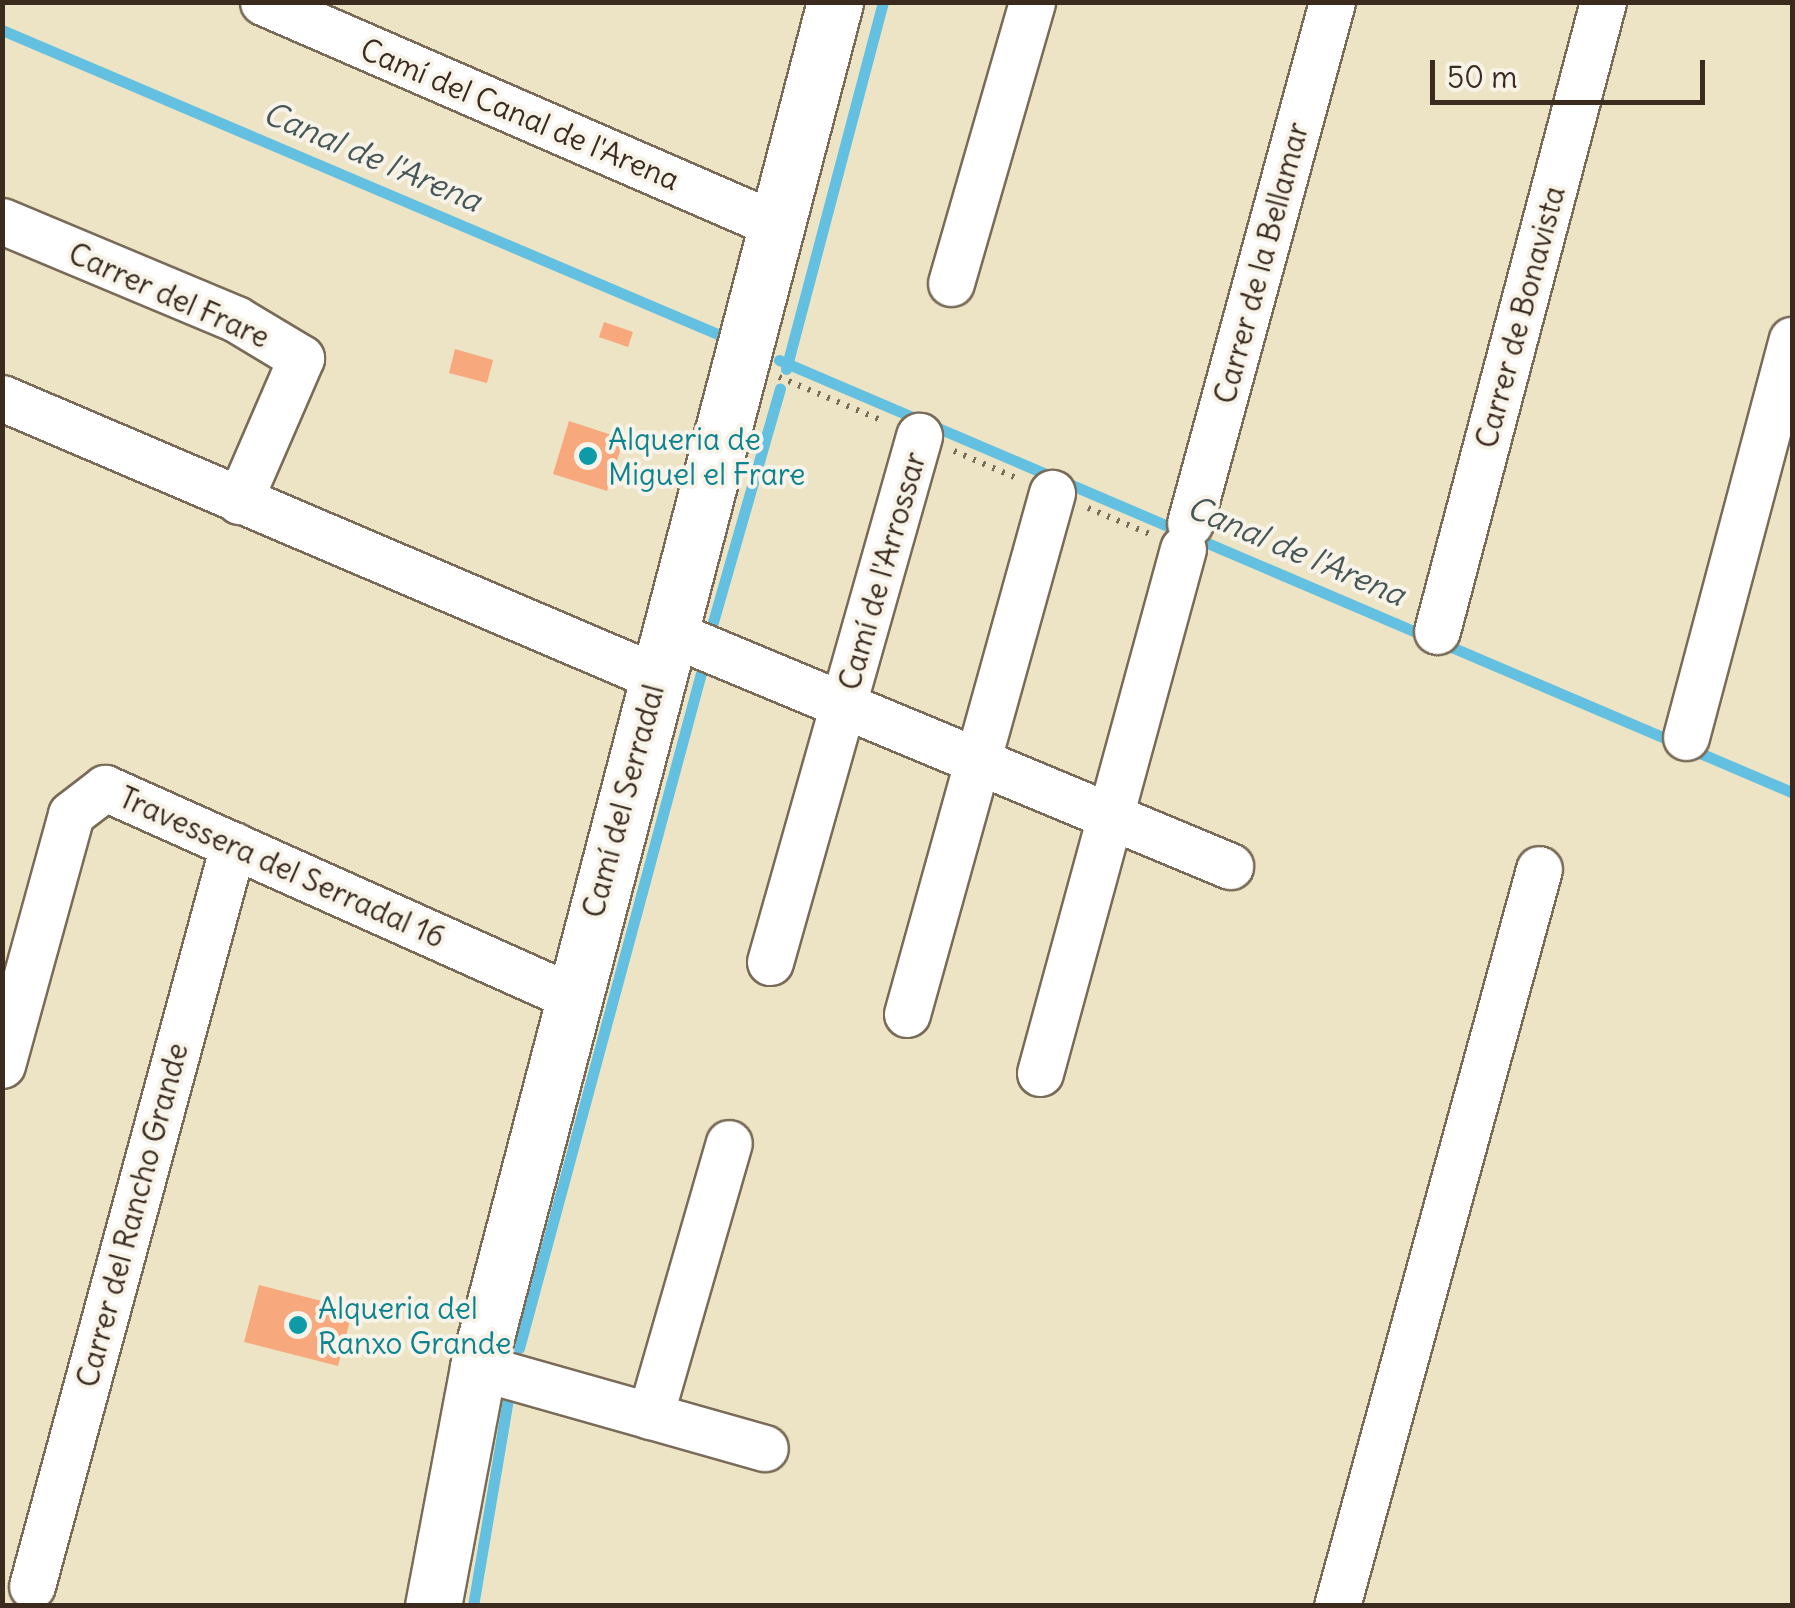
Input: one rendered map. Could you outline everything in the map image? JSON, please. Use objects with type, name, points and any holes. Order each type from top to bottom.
[{"type":"street","name":"Camí del Canal de l'Arena","points":[[263,2],[776,225]]},
{"type":"street","name":"Camí del Serradal","points":[[433,1606],[478,1366],[835,2]]},
{"type":"street","points":[[950,283],[1032,2]]},
{"type":"street","name":"Carrer de la Bellamar","points":[[1186,536],[1332,2]]},
{"type":"street","name":"Carrer de Bonavista","points":[[1438,631],[1603,2]]},
{"type":"street","name":"Carrer del Frare","points":[[2,222],[236,319],[302,358],[239,501]]},
{"type":"street","points":[[1686,737],[1792,340]]},
{"type":"street","points":[[2,398],[239,501],[662,655]]},
{"type":"street","name":"Camí de l'Arrossar","points":[[770,962],[919,436]]},
{"type":"street","points":[[907,1014],[1052,493]]},
{"type":"street","points":[[1040,1073],[1186,536]]},
{"type":"street","name":"Camí de l'Arrossar","points":[[662,655],[844,706],[1230,866]]},
{"type":"street","name":"Travessera del Serradal 16","points":[[2,1065],[70,814],[106,788],[572,996]]},
{"type":"street","name":"Carrer del Rancho Grande","points":[[32,1586],[234,845]]},
{"type":"street","points":[[1337,1606],[1539,869]]},
{"type":"street","points":[[650,1416],[729,1143]]},
{"type":"street","points":[[478,1366],[765,1448]]},
{"type":"path","points":[[740,361],[1052,493],[1186,536]]},
{"type":"building","points":[[604,322],[633,332],[628,347],[599,337]]},
{"type":"building","points":[[455,349],[493,360],[487,383],[449,373]]},
{"type":"building","name":"Alqueria de Miguel el Frare","points":[[569,421],[624,439],[607,491],[553,474]]},
{"type":"building","name":"Alqueria del Ranxo Grande","points":[[259,1285],[353,1309],[338,1366],[244,1342]]},
{"type":"waterway","points":[[786,369],[883,2]]},
{"type":"waterway","name":"Canal de l'Arena","points":[[2,30],[720,335]]},
{"type":"waterway","name":"Canal de l'Arena","points":[[779,360],[1425,636]]},
{"type":"waterway","points":[[713,622],[780,388]]},
{"type":"waterway","name":"Canal de l'Arena","points":[[1442,643],[1792,792]]},
{"type":"waterway","points":[[519,1348],[701,673]]},
{"type":"waterway","points":[[473,1606],[508,1399]]},
{"type":"place","name":"Alqueria de Miguel el Frare","points":[[588,456]]},
{"type":"place","name":"Alqueria del Ranxo Grande","points":[[298,1325]]}]
